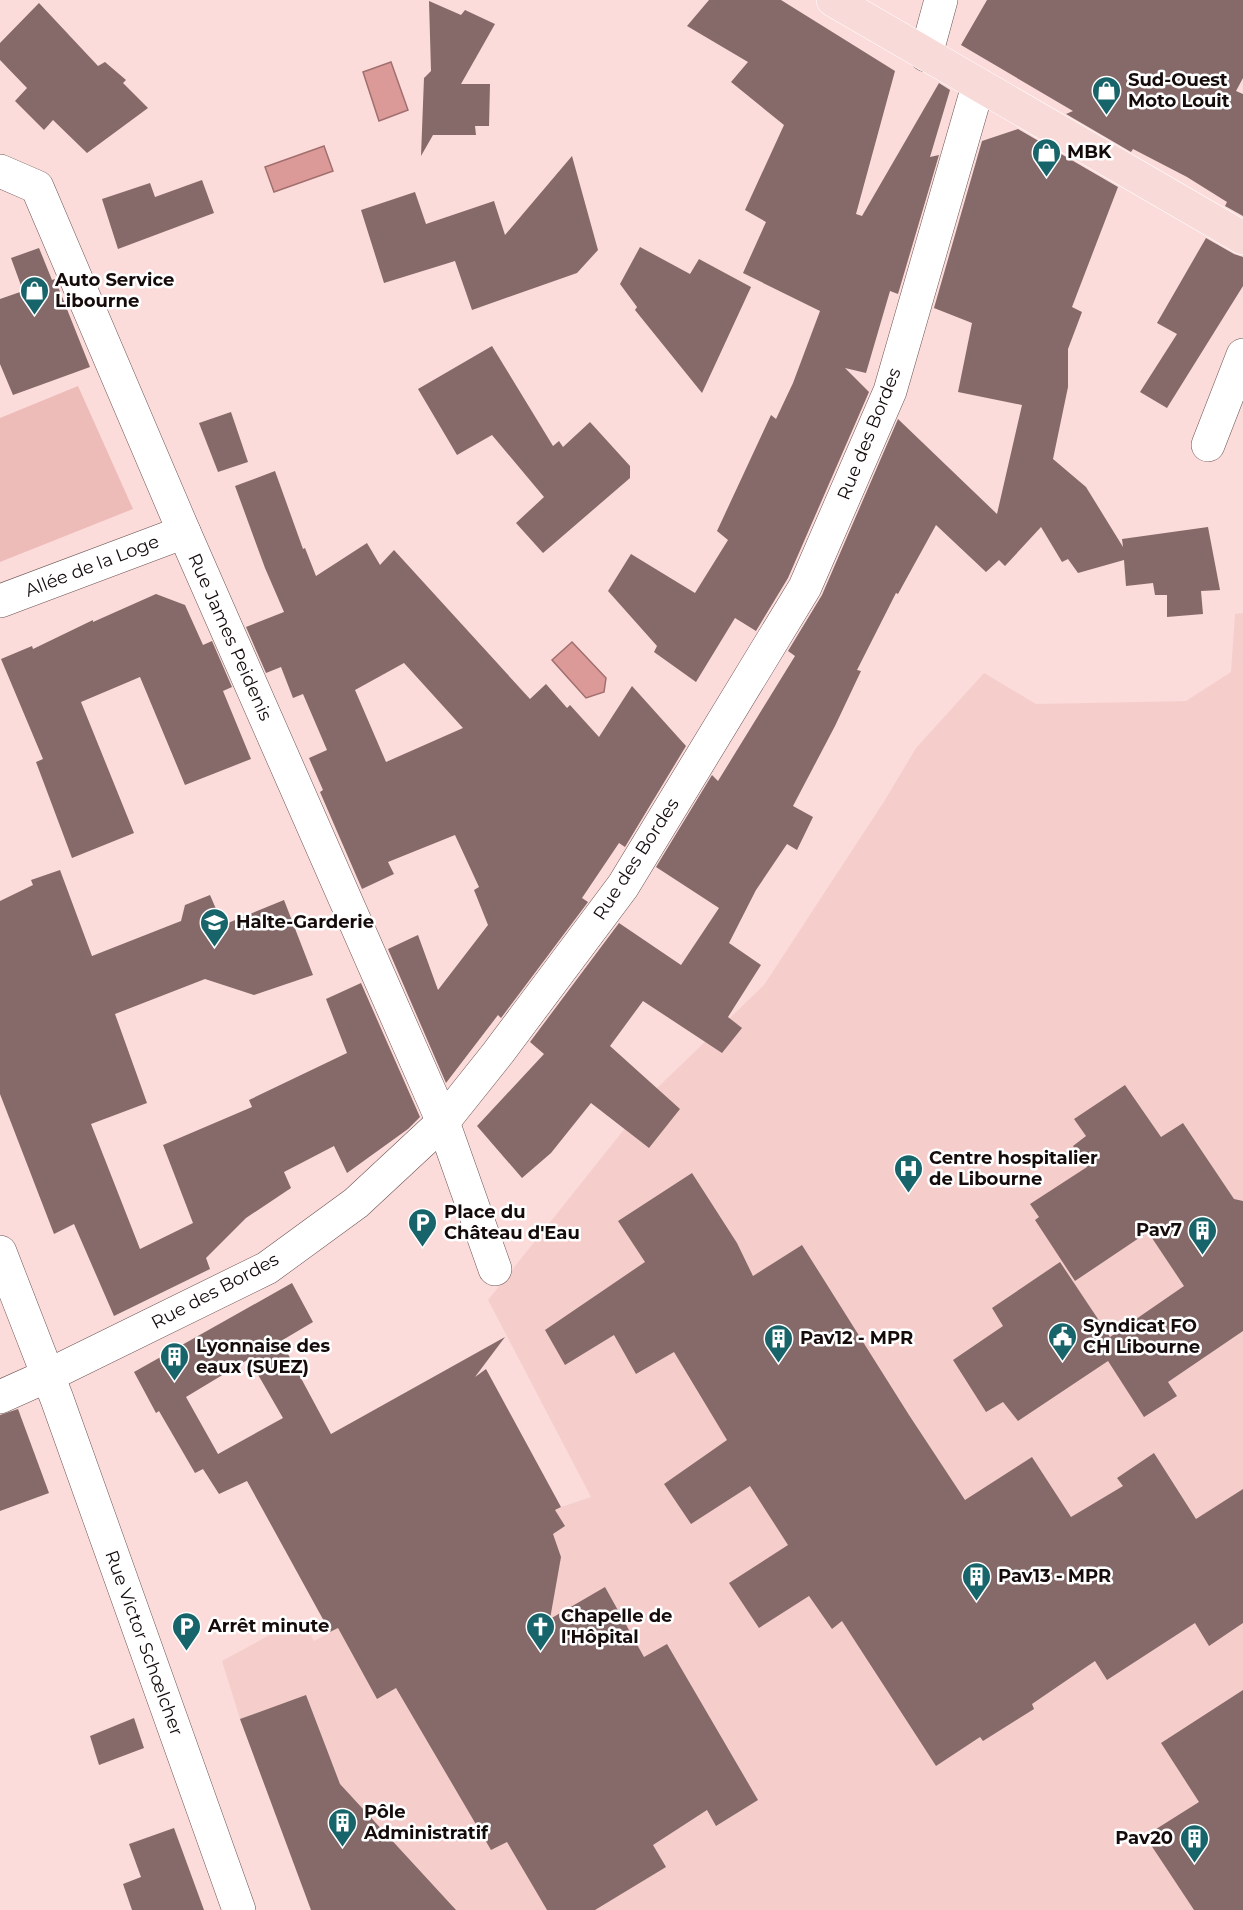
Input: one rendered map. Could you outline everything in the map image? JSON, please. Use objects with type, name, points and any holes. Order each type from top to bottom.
[{"type":"main road","points":[[833,0],[1243,238]]},
{"type":"street","points":[[926,55],[941,0]]},
{"type":"street","name":"Rue des Bordes","points":[[0,1397],[49,1376],[267,1268],[356,1203],[443,1122],[498,1053],[623,886],[805,587],[890,391],[978,86]]},
{"type":"street","name":"Rue James Peidenis","points":[[0,171],[37,187],[184,532],[443,1122]]},
{"type":"street","points":[[1208,445],[1243,355]]},
{"type":"street","name":"Allée de la Loge","points":[[0,601],[184,532]]},
{"type":"street","points":[[443,1122],[495,1269]]},
{"type":"street","name":"Rue Victor Schœlcher","points":[[0,1252],[49,1376],[239,1910]]},
{"type":"shaded area","points":[[391,62],[408,110],[379,121],[363,72]]},
{"type":"shaded area","points":[[324,146],[333,171],[274,192],[265,167]]},
{"type":"shaded area","points":[[78,386],[133,509],[0,562],[0,418]]},
{"type":"shaded area","name":"Centre hospitalier de Libourne","points":[[1243,613],[1243,1910],[311,1910],[240,1719],[222,1661],[301,1618],[314,1641],[561,1507],[591,1497],[488,1300],[657,1088],[764,985],[885,800],[916,748],[984,673],[1036,704],[1186,701],[1231,672],[1235,614]]},
{"type":"shaded area","points":[[572,642],[606,678],[604,692],[586,698],[552,660]]},
{"type":"building","points":[[709,0],[781,0],[895,71],[856,214],[862,216],[939,83],[950,90],[930,157],[939,155],[898,294],[890,291],[866,373],[845,368],[869,392],[788,578],[756,631],[735,618],[696,682],[654,652],[657,646],[608,591],[631,554],[695,593],[728,540],[717,531],[771,415],[776,419],[793,383],[820,311],[743,273],[766,222],[745,210],[784,125],[731,82],[748,62],[687,26]]},
{"type":"building","points":[[987,0],[1243,0],[1243,78],[1236,91],[1243,94],[1243,216],[1225,206],[1227,202],[1187,177],[1133,149],[1131,152],[1066,114],[1073,111],[961,45]]},
{"type":"building","points":[[429,1],[461,15],[465,10],[495,24],[461,84],[490,84],[489,126],[475,126],[476,135],[433,135],[421,156],[424,78],[431,71]]},
{"type":"building","points":[[39,3],[98,66],[105,62],[126,80],[123,83],[148,108],[87,153],[53,120],[44,130],[15,101],[27,88],[0,60],[0,43]]},
{"type":"building","points":[[1018,129],[1118,187],[1072,307],[1082,312],[1068,349],[1068,387],[1053,459],[1086,487],[1123,547],[1122,539],[1208,527],[1220,590],[1201,591],[1203,614],[1167,617],[1167,595],[1155,595],[1153,583],[1126,586],[1124,560],[1078,573],[1068,559],[1062,562],[1041,527],[1005,566],[999,560],[986,572],[936,525],[898,594],[896,593],[857,670],[861,671],[835,726],[793,806],[813,817],[797,850],[787,844],[756,890],[729,943],[761,965],[728,1017],[742,1028],[722,1053],[643,1001],[610,1046],[680,1109],[649,1148],[591,1103],[551,1153],[522,1178],[477,1126],[544,1054],[530,1042],[619,923],[681,965],[719,908],[656,867],[712,775],[718,781],[795,656],[788,651],[822,595],[898,419],[997,514],[1022,405],[958,392],[972,323],[934,308],[982,141]]},
{"type":"building","points":[[572,156],[598,250],[577,273],[472,310],[455,261],[384,283],[361,210],[415,192],[426,224],[494,201],[505,235]]},
{"type":"building","points":[[202,180],[214,213],[118,249],[102,199],[150,183],[155,197]]},
{"type":"building","points":[[1206,238],[1243,257],[1243,286],[1167,408],[1140,392],[1177,334],[1157,323]]},
{"type":"building","points":[[640,247],[690,274],[699,259],[751,287],[702,393],[635,310],[637,307],[620,284]]},
{"type":"building","points":[[39,248],[52,280],[55,279],[90,367],[13,395],[0,364],[0,299],[23,291],[11,258]]},
{"type":"building","points":[[492,346],[553,446],[559,441],[563,447],[590,422],[630,466],[630,478],[543,553],[516,523],[544,497],[492,435],[457,455],[418,389]]},
{"type":"building","points":[[231,412],[248,462],[218,472],[199,423]]},
{"type":"building","points":[[275,471],[303,549],[305,548],[316,576],[367,543],[380,565],[394,550],[530,699],[546,684],[567,708],[570,705],[599,737],[632,686],[686,746],[625,847],[619,843],[582,898],[588,902],[501,1018],[498,1015],[446,1083],[388,949],[418,935],[438,990],[488,925],[474,890],[479,887],[455,835],[388,862],[394,874],[362,889],[320,792],[323,790],[309,758],[327,750],[303,694],[293,698],[281,667],[266,673],[246,627],[284,612],[235,486]],"holes":[[[404,663],[463,728],[386,762],[355,690]]]},
{"type":"building","points":[[156,594],[185,605],[203,645],[212,641],[232,687],[223,691],[251,759],[185,785],[140,677],[81,702],[134,833],[72,858],[36,762],[43,759],[1,659],[32,646],[33,649],[93,620],[93,622]]},
{"type":"building","points":[[60,870],[92,956],[181,921],[185,905],[210,895],[223,925],[284,900],[313,975],[254,995],[205,979],[115,1014],[147,1103],[91,1124],[140,1249],[193,1223],[163,1145],[252,1107],[249,1100],[347,1053],[326,999],[361,983],[420,1117],[408,1129],[347,1173],[334,1146],[284,1172],[291,1188],[246,1218],[206,1258],[210,1269],[114,1316],[74,1224],[54,1234],[0,1094],[0,901],[33,885],[31,880]]},
{"type":"building","name":"Pav7","points":[[1125,1085],[1161,1137],[1183,1123],[1234,1199],[1243,1201],[1243,1331],[1168,1382],[1177,1396],[1144,1417],[1108,1361],[1018,1421],[1003,1402],[986,1412],[953,1360],[1003,1326],[992,1308],[1060,1262],[1110,1337],[1184,1286],[1148,1232],[1075,1281],[1035,1220],[1039,1217],[1030,1204],[1087,1167],[1073,1146],[1086,1136],[1074,1119]]},
{"type":"building","points":[[692,1173],[737,1243],[753,1276],[802,1245],[965,1500],[1032,1457],[1071,1517],[1123,1486],[1117,1478],[1154,1453],[1196,1519],[1243,1489],[1243,1623],[1209,1646],[1195,1623],[1107,1680],[1095,1661],[1032,1704],[1034,1709],[983,1741],[980,1737],[936,1766],[842,1621],[832,1629],[809,1596],[759,1628],[729,1583],[788,1545],[750,1486],[691,1524],[664,1484],[727,1440],[674,1352],[636,1374],[614,1335],[565,1365],[545,1330],[645,1262],[618,1221]]},
{"type":"building","points":[[292,1283],[313,1322],[281,1341],[331,1434],[505,1337],[475,1377],[486,1369],[561,1507],[555,1510],[565,1526],[553,1534],[561,1557],[550,1619],[605,1587],[644,1657],[667,1644],[758,1800],[716,1826],[707,1810],[653,1845],[666,1867],[595,1910],[547,1910],[507,1842],[491,1850],[396,1688],[377,1699],[338,1628],[330,1632],[247,1481],[219,1494],[203,1469],[195,1473],[159,1411],[156,1413],[134,1372]],"holes":[[[249,1359],[283,1418],[218,1454],[186,1397]]]},
{"type":"building","points":[[18,1409],[49,1493],[0,1511],[0,1415]]},
{"type":"building","points":[[1243,1690],[1243,1910],[1194,1910],[1145,1836],[1199,1802],[1161,1743]]},
{"type":"building","name":"Pôle Administratif","points":[[306,1695],[340,1784],[456,1910],[311,1910],[240,1719]]},
{"type":"building","points":[[134,1718],[144,1748],[99,1765],[90,1736]]},
{"type":"building","points":[[174,1828],[204,1910],[132,1910],[123,1884],[141,1877],[129,1844]]},
{"type":"place","name":"Sud-Ouest Moto Louit","points":[[1107,116]]},
{"type":"place","name":"MBK","points":[[1046,178]]},
{"type":"place","name":"Auto Service Libourne","points":[[34,316]]},
{"type":"place","name":"Halte-Garderie","points":[[215,948]]},
{"type":"place","name":"Centre hospitalier de Libourne","points":[[908,1194]]},
{"type":"place","name":"Place du Château d'Eau","points":[[423,1248]]},
{"type":"place","name":"Pav7","points":[[1203,1256]]},
{"type":"place","name":"Syndicat FO CH Libourne","points":[[1062,1362]]},
{"type":"place","name":"Pav12 - MPR","points":[[779,1364]]},
{"type":"place","name":"Lyonnaise des eaux (SUEZ)","points":[[175,1382]]},
{"type":"place","name":"Pav13 - MPR","points":[[977,1602]]},
{"type":"place","name":"Arrêt minute","points":[[187,1652]]},
{"type":"place","name":"Chapelle de l'Hôpital","points":[[540,1652]]},
{"type":"place","name":"Pôle Administratif","points":[[343,1848]]},
{"type":"place","name":"Pav20","points":[[1194,1864]]}]
